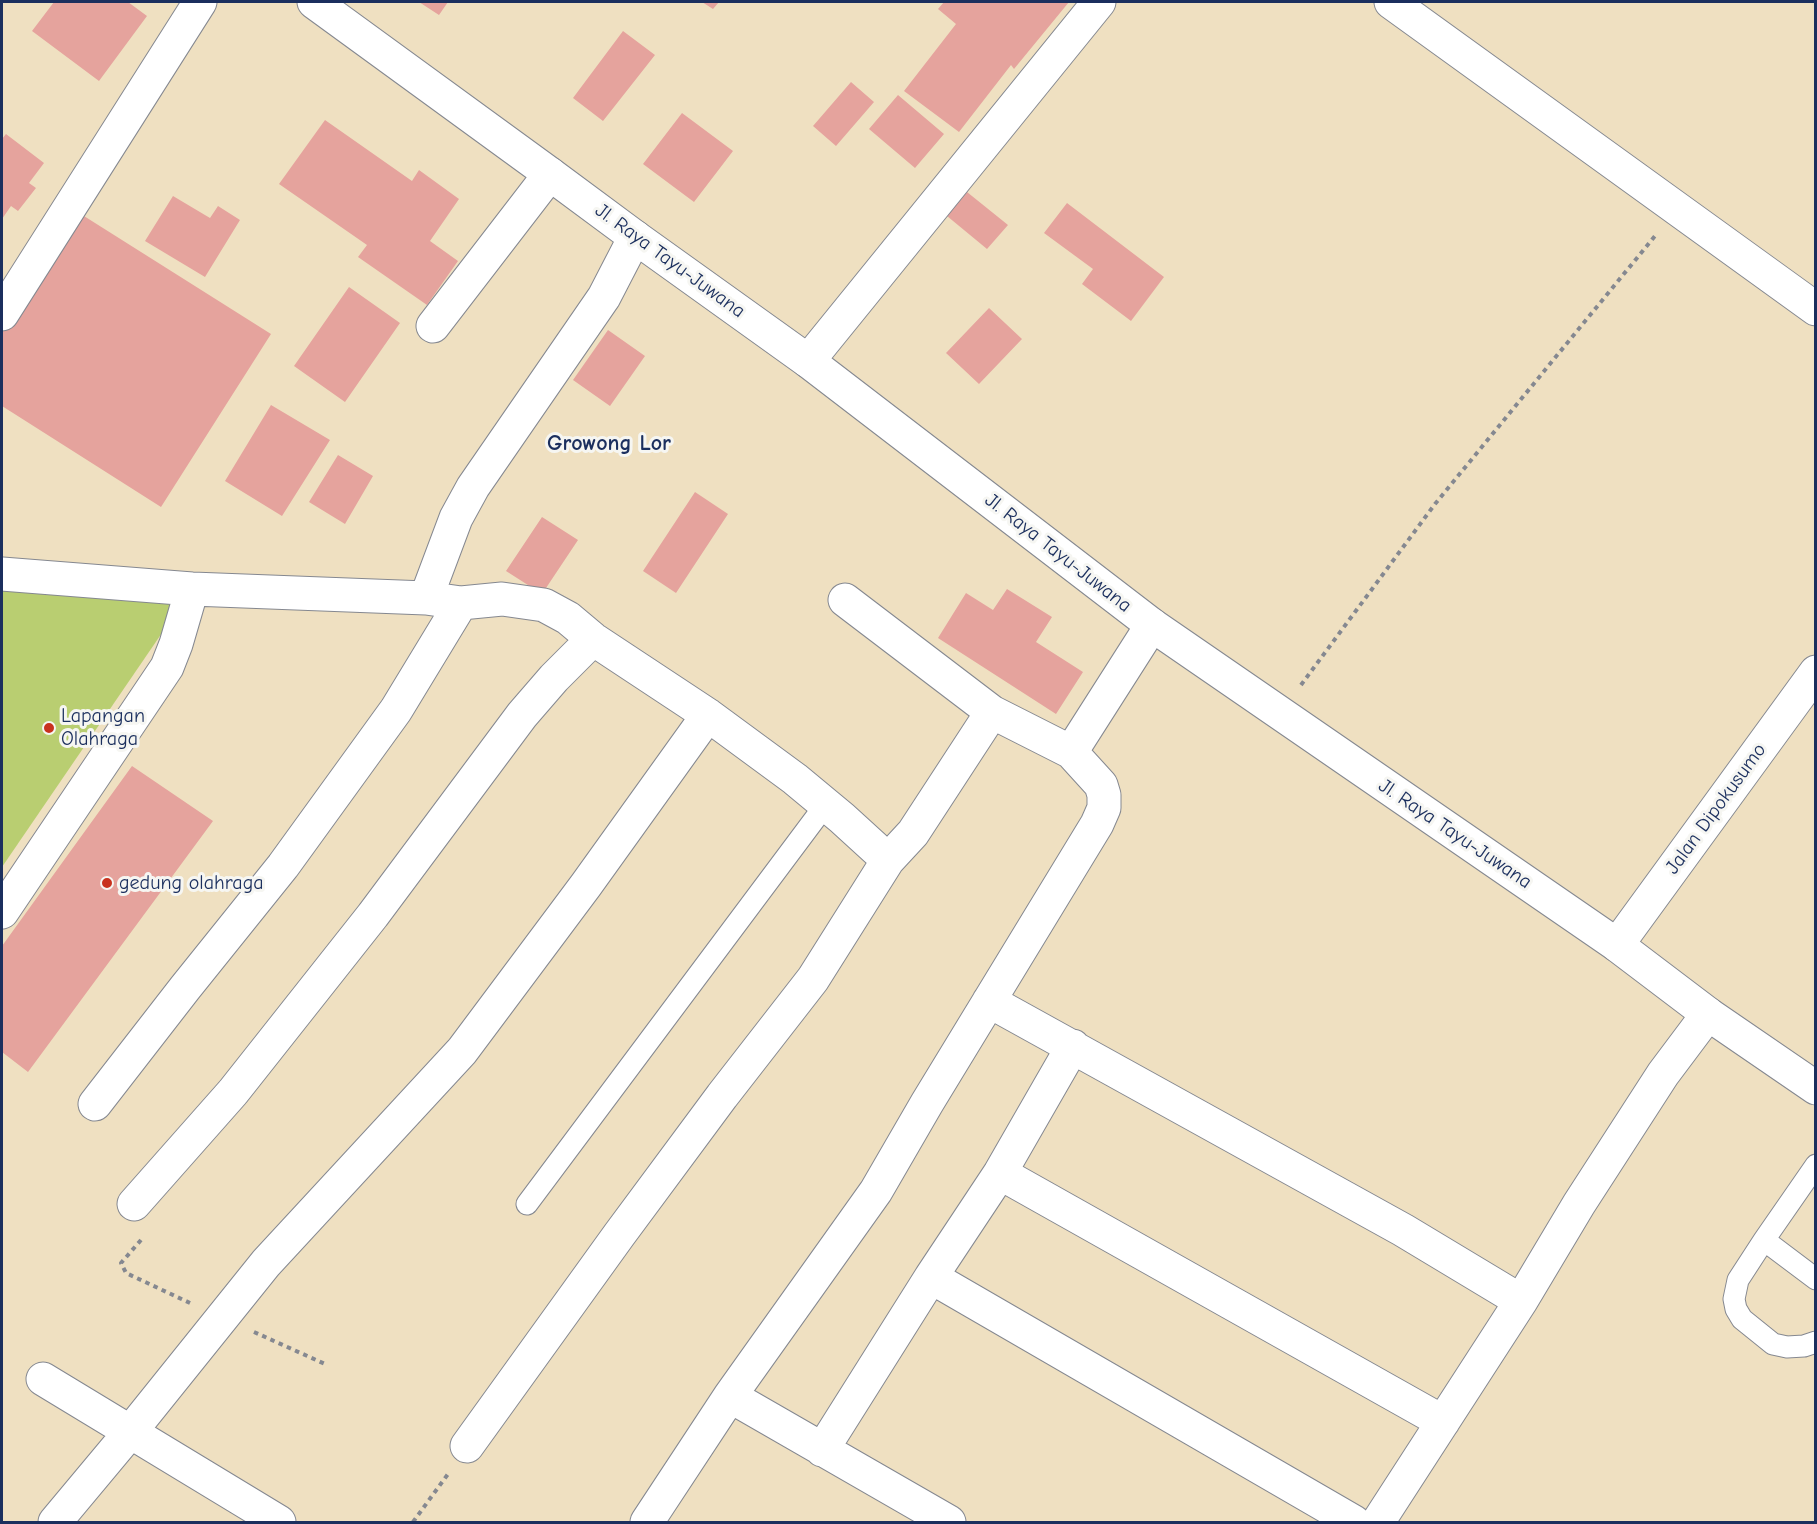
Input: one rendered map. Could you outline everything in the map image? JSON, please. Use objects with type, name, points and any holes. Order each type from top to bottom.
[{"type":"street","points":[[2,314],[200,2]]},
{"type":"street","name":"Jl. Raya Tayu-Juwana","points":[[314,2],[808,361],[1152,626],[1617,945],[1708,1014],[1815,1088]]},
{"type":"street","points":[[808,361],[1099,2]]},
{"type":"street","points":[[1391,2],[1815,309]]},
{"type":"street","points":[[433,326],[550,174]]},
{"type":"street","points":[[426,598],[456,519],[473,487],[604,297],[635,237]]},
{"type":"street","points":[[2,574],[192,589],[426,598],[461,603],[502,599],[544,605],[568,618],[593,639],[708,715],[795,779],[888,860]]},
{"type":"street","points":[[2,912],[167,667],[192,589]]},
{"type":"street","points":[[647,1522],[730,1396],[876,1191],[1097,824],[1104,808],[1101,785],[1071,752],[992,712],[845,600]]},
{"type":"street","points":[[95,1104],[283,866],[396,711],[461,603]]},
{"type":"street","points":[[1071,752],[1152,626]]},
{"type":"street","points":[[134,1204],[233,1092],[373,915],[522,715],[554,678],[593,639]]},
{"type":"street","name":"Jalan Dipokusumo","points":[[1617,945],[1815,672]]},
{"type":"street","points":[[467,1446],[619,1235],[722,1096],[813,979],[888,860],[913,833],[992,712]]},
{"type":"street","points":[[55,1522],[266,1263],[462,1051],[586,885],[708,715]]},
{"type":"street","points":[[989,1001],[1403,1230],[1521,1301]]},
{"type":"street","points":[[1378,1522],[1521,1301],[1579,1204],[1657,1084],[1708,1014]]},
{"type":"street","points":[[822,1450],[931,1277],[1000,1173],[1073,1046]]},
{"type":"street","points":[[1000,1173],[1443,1422]]},
{"type":"street","points":[[931,1277],[1354,1522]]},
{"type":"street","points":[[43,1379],[279,1522]]},
{"type":"street","points":[[730,1396],[949,1522]]},
{"type":"lane","points":[[527,1204],[826,804]]},
{"type":"lane","points":[[1815,1165],[1738,1280],[1734,1299],[1736,1309],[1742,1319],[1773,1344],[1787,1347],[1804,1346],[1815,1342]]},
{"type":"lane","points":[[1764,1240],[1815,1279]]},
{"type":"path","points":[[1279,714],[1435,504],[1678,209]]},
{"type":"path","points":[[413,1522],[467,1446]]},
{"type":"green space","name":"Lapangan Olahraga","points":[[2,575],[192,589],[2,867]]},
{"type":"building","points":[[54,2],[128,2],[147,16],[99,81],[32,31]]},
{"type":"building","points":[[419,2],[448,2],[439,15]]},
{"type":"building","points":[[702,2],[719,2],[713,9]]},
{"type":"building","points":[[944,2],[1069,2],[1014,69],[1011,65],[959,132],[904,91],[956,24],[938,9]]},
{"type":"building","points":[[623,31],[655,55],[603,121],[573,98]]},
{"type":"building","points":[[851,82],[874,102],[836,146],[813,126]]},
{"type":"building","points":[[898,95],[944,134],[915,168],[869,129]]},
{"type":"building","points":[[682,113],[733,151],[694,202],[643,164]]},
{"type":"building","points":[[325,120],[412,181],[419,170],[459,199],[430,241],[458,261],[427,305],[358,257],[367,245],[279,184]]},
{"type":"building","points":[[6,134],[44,163],[29,183],[36,188],[18,211],[11,206],[2,219],[2,139]]},
{"type":"building","points":[[967,192],[1008,225],[987,249],[947,216]]},
{"type":"building","points":[[173,196],[210,218],[218,206],[240,220],[205,277],[145,241]]},
{"type":"building","points":[[1067,203],[1164,277],[1131,321],[1082,284],[1093,269],[1044,233]]},
{"type":"building","points":[[76,211],[271,334],[161,507],[2,406],[2,327]]},
{"type":"building","points":[[349,287],[400,323],[345,402],[294,366]]},
{"type":"building","points":[[989,308],[1022,339],[979,384],[946,353]]},
{"type":"building","points":[[608,330],[645,356],[610,406],[573,380]]},
{"type":"building","points":[[271,405],[330,440],[282,516],[225,481]]},
{"type":"building","points":[[338,455],[373,476],[345,524],[309,502]]},
{"type":"building","points":[[695,492],[728,514],[676,593],[643,571]]},
{"type":"building","points":[[542,517],[578,540],[542,594],[506,571]]},
{"type":"building","points":[[1007,589],[1052,617],[1036,642],[1083,672],[1056,714],[938,638],[966,593],[993,610]]},
{"type":"building","name":"gedung olahraga","points":[[132,766],[213,821],[28,1072],[2,1052],[2,946]]},
{"type":"place","name":"Lapangan Olahraga","points":[[49,728]]},
{"type":"place","name":"gedung olahraga","points":[[107,883]]},
{"type":"district","name":"Growong Lor","points":[[609,444]]}]
